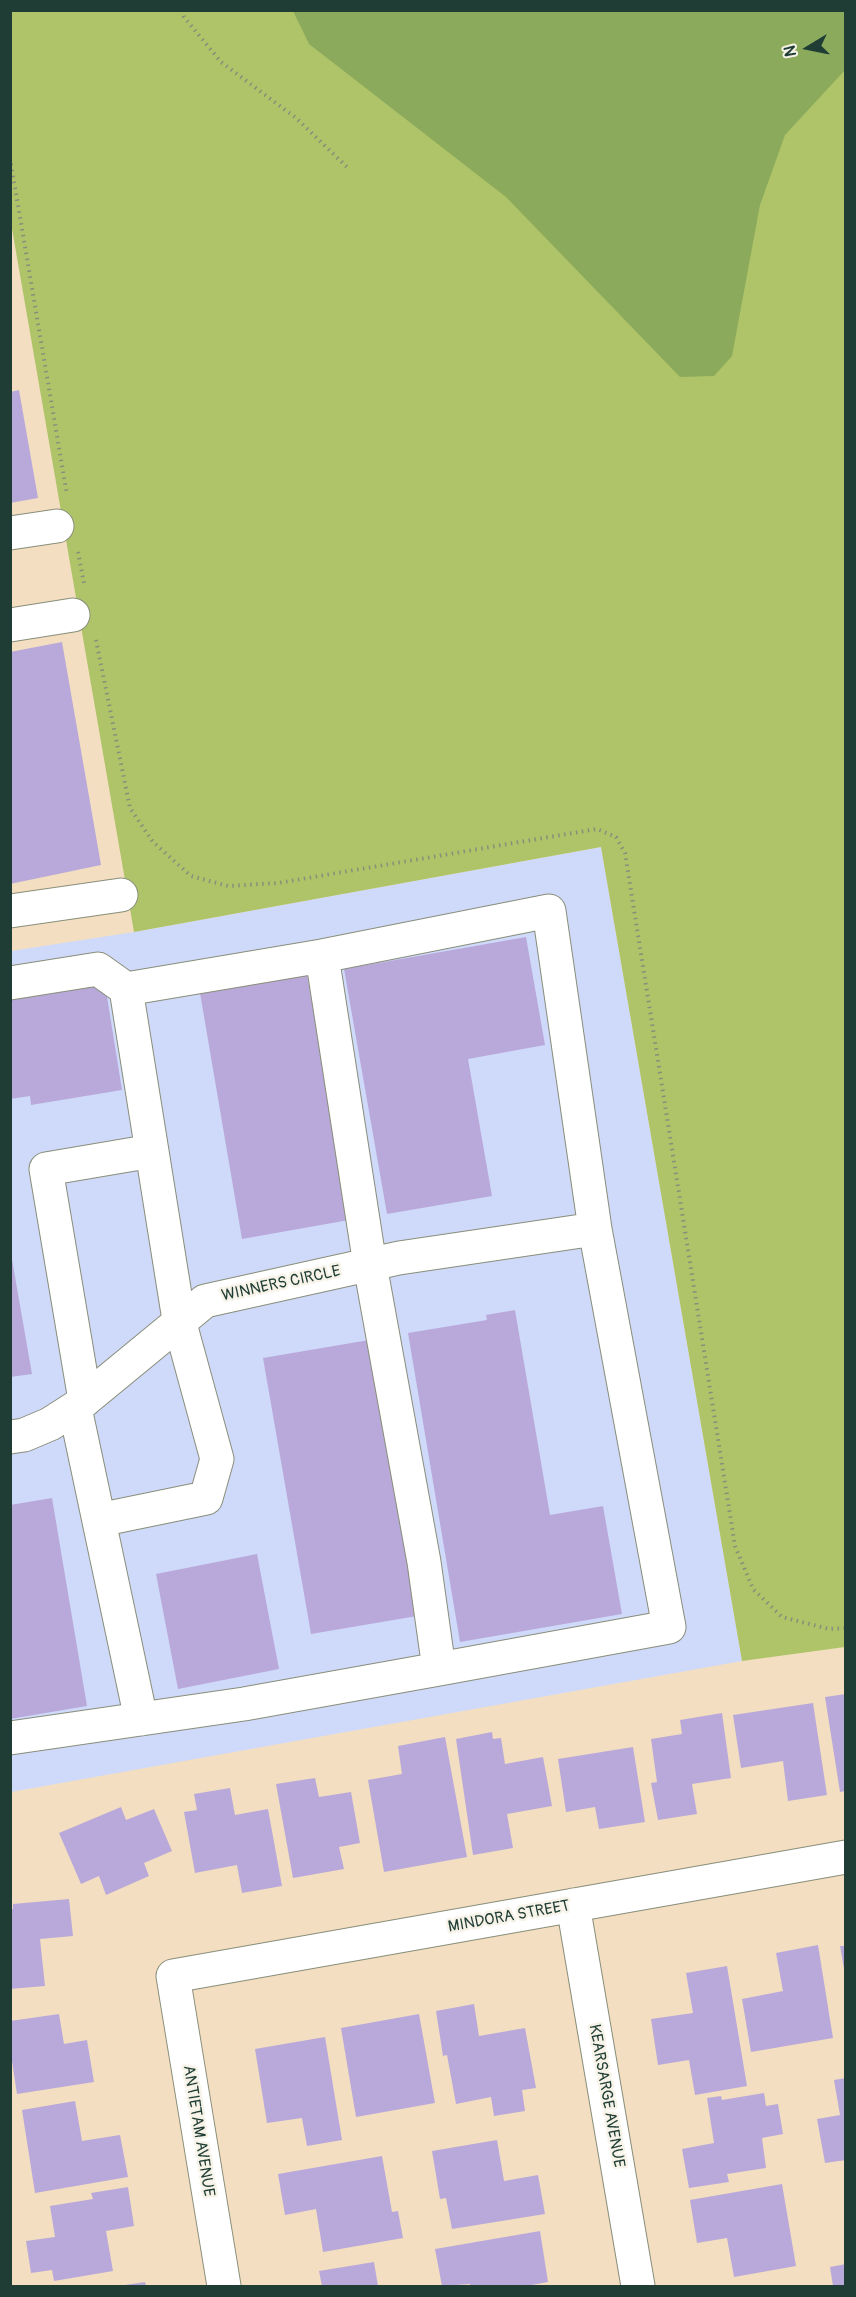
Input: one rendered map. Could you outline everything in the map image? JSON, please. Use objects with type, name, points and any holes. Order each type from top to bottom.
[{"type":"street","points":[[10,533],[57,526]]},
{"type":"street","points":[[10,625],[73,615]]},
{"type":"street","points":[[10,911],[121,896]]},
{"type":"street","points":[[10,983],[98,969],[126,989],[322,956],[549,911],[595,1229],[669,1627],[244,1704],[10,1738]]},
{"type":"street","points":[[322,956],[370,1265],[424,1562],[439,1669]]},
{"type":"street","points":[[99,1520],[206,1498],[217,1459],[179,1320],[126,989]]},
{"type":"street","points":[[141,1719],[99,1520],[46,1169],[152,1151]]},
{"type":"street","name":"WINNERS CIRCLE","points":[[10,1437],[24,1435],[50,1424],[80,1404],[205,1300],[399,1258],[595,1229]]},
{"type":"street","name":"MINDORA STREET","points":[[173,1976],[846,1857]]},
{"type":"street","name":"KEARSARGE AVENUE","points":[[573,1905],[639,2286]]},
{"type":"street","name":"ANTIETAM AVENUE","points":[[173,1976],[224,2286]]},
{"type":"path","points":[[182,10],[184,16],[221,62],[296,118],[347,167]]},
{"type":"shaded area","points":[[601,847],[742,1661],[11,1792],[11,951],[134,932]]},
{"type":"green space","points":[[10,11],[845,11],[845,1647],[742,1661],[601,847],[134,932],[11,223]]},
{"type":"green space","points":[[293,11],[845,11],[845,70],[785,135],[760,205],[732,356],[714,376],[680,377],[506,197],[309,44]]},
{"type":"building","points":[[19,390],[38,498],[10,503],[10,392]]},
{"type":"building","points":[[62,642],[101,865],[10,884],[10,652]]},
{"type":"building","points":[[526,937],[545,1045],[468,1059],[492,1196],[387,1214],[344,969]]},
{"type":"building","points":[[307,974],[349,1220],[242,1239],[200,993]]},
{"type":"building","points":[[105,984],[122,1090],[31,1105],[30,1096],[10,1099],[10,999]]},
{"type":"building","points":[[10,1248],[32,1374],[10,1377]]},
{"type":"building","points":[[515,1310],[550,1515],[603,1506],[622,1614],[460,1642],[408,1333],[487,1320],[486,1315]]},
{"type":"building","points":[[369,1340],[417,1616],[311,1634],[263,1358]]},
{"type":"building","points":[[52,1498],[87,1706],[10,1719],[10,1505]]},
{"type":"building","points":[[257,1554],[279,1669],[178,1689],[156,1574]]},
{"type":"building","points":[[846,1694],[846,1791],[840,1792],[825,1697]]},
{"type":"building","points":[[813,1703],[827,1795],[788,1801],[783,1761],[741,1768],[733,1715]]},
{"type":"building","points":[[722,1713],[731,1778],[692,1784],[697,1814],[658,1820],[651,1783],[657,1782],[651,1739],[682,1734],[680,1720]]},
{"type":"building","points":[[492,1732],[493,1739],[501,1738],[505,1764],[543,1757],[552,1806],[507,1814],[513,1848],[473,1855],[456,1739]]},
{"type":"building","points":[[445,1737],[467,1857],[384,1872],[368,1780],[402,1774],[398,1746]]},
{"type":"building","points":[[633,1747],[645,1822],[599,1829],[595,1807],[566,1812],[558,1759]]},
{"type":"building","points":[[315,1778],[319,1797],[351,1792],[360,1843],[339,1847],[344,1869],[293,1878],[276,1784]]},
{"type":"building","points":[[230,1788],[235,1815],[268,1809],[282,1886],[242,1893],[237,1865],[195,1873],[184,1812],[197,1810],[194,1794]]},
{"type":"building","points":[[121,1807],[126,1820],[154,1809],[172,1851],[144,1863],[149,1876],[106,1895],[99,1876],[81,1884],[59,1833]]},
{"type":"building","points":[[69,1899],[73,1936],[40,1939],[45,1986],[10,1989],[10,1909],[13,1909],[13,1904]]},
{"type":"building","points":[[818,1945],[833,2038],[751,2052],[742,1999],[783,1991],[776,1953]]},
{"type":"building","points":[[840,1946],[846,1946],[846,1969],[844,1969]]},
{"type":"building","points":[[727,1966],[747,2086],[695,2095],[689,2060],[658,2065],[651,2019],[693,2013],[686,1973]]},
{"type":"building","points":[[474,2004],[479,2036],[525,2028],[536,2088],[522,2090],[525,2111],[494,2116],[491,2097],[456,2104],[447,2055],[443,2056],[436,2011]]},
{"type":"building","points":[[59,2014],[64,2044],[87,2040],[94,2082],[17,2094],[10,2048],[10,2021]]},
{"type":"building","points":[[419,2014],[435,2103],[356,2117],[341,2028]]},
{"type":"building","points":[[325,2037],[342,2140],[307,2146],[302,2118],[267,2123],[255,2049]]},
{"type":"building","points":[[846,2078],[846,2160],[825,2163],[817,2119],[840,2115],[834,2080]]},
{"type":"building","points":[[764,2093],[766,2106],[778,2104],[783,2134],[762,2138],[766,2168],[727,2174],[729,2182],[689,2188],[682,2149],[714,2143],[707,2098],[721,2096],[722,2100]]},
{"type":"building","points":[[75,2101],[82,2141],[120,2135],[128,2177],[35,2193],[22,2110]]},
{"type":"building","points":[[497,2140],[504,2181],[538,2175],[545,2214],[452,2229],[446,2198],[440,2199],[432,2151]]},
{"type":"building","points":[[382,2156],[392,2212],[398,2211],[403,2238],[323,2252],[316,2209],[285,2215],[278,2174]]},
{"type":"building","points":[[782,2184],[796,2266],[734,2277],[727,2238],[697,2243],[690,2200]]},
{"type":"building","points":[[128,2187],[134,2226],[106,2231],[113,2271],[54,2281],[52,2270],[31,2273],[26,2241],[55,2237],[50,2206],[93,2199],[91,2193]]},
{"type":"building","points":[[540,2231],[548,2282],[526,2286],[470,2286],[470,2284],[442,2286],[435,2249]]},
{"type":"building","points":[[374,2262],[378,2286],[322,2286],[319,2271]]},
{"type":"building","points":[[846,2264],[846,2286],[833,2286],[830,2267]]},
{"type":"building","points":[[145,2282],[146,2286],[125,2286],[125,2285]]}]
